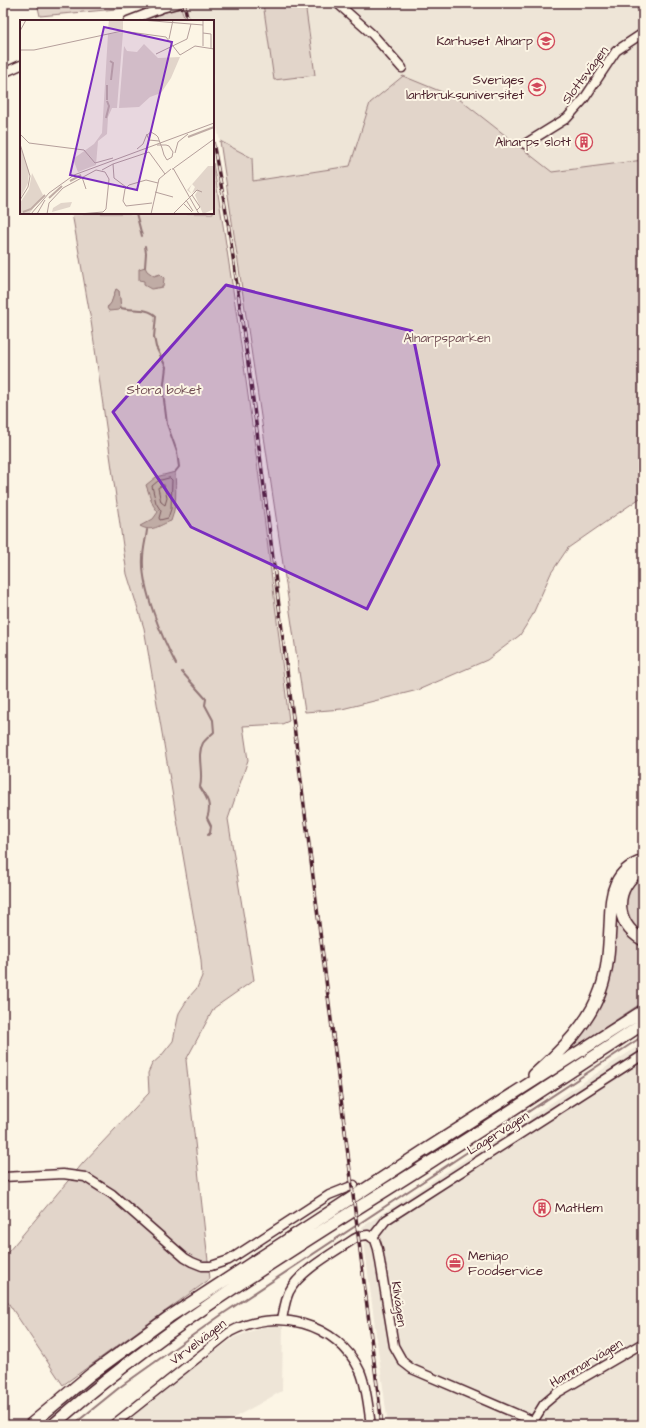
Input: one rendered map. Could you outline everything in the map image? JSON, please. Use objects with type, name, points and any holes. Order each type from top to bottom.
[{"type":"highway","points":[[510,1097],[565,1046],[592,1008],[601,990],[605,973],[614,888],[620,877],[627,869],[643,861]]},
{"type":"highway","points":[[643,869],[631,878],[624,887],[620,904],[627,925],[632,933],[643,940]]},
{"type":"highway","points":[[30,1425],[91,1374],[169,1317],[415,1156],[643,1011]]},
{"type":"highway","points":[[53,1425],[90,1392],[158,1339],[325,1228],[430,1163],[643,1024]]},
{"type":"street","points":[[131,20],[162,8],[181,3]]},
{"type":"street","points":[[337,3],[373,35],[402,68]]},
{"type":"street","points":[[640,3],[643,8]]},
{"type":"street","name":"Slottsvägen","points":[[525,144],[567,118],[584,99],[616,51],[643,33]]},
{"type":"street","points":[[3,73],[20,65]]},
{"type":"street","name":"Lagervägen","points":[[372,1238],[386,1220],[643,1055]]},
{"type":"street","points":[[3,1177],[62,1174],[85,1177],[112,1194],[185,1258],[202,1266],[211,1266],[229,1260],[329,1195],[354,1185]]},
{"type":"street","points":[[282,1319],[290,1290],[302,1276],[354,1239],[365,1235],[372,1238]]},
{"type":"street","name":"Kilvägen","points":[[372,1238],[378,1249],[394,1346],[403,1362],[412,1370],[532,1423]]},
{"type":"street","name":"Virvelvägen","points":[[112,1425],[230,1332],[258,1321],[282,1319],[311,1326],[324,1332],[347,1352],[359,1370],[364,1382],[371,1425]]},
{"type":"street","name":"Hammarvägen","points":[[532,1423],[544,1404],[557,1393],[643,1343]]},
{"type":"highlighted area","points":[[226,285],[412,331],[439,465],[367,609],[191,527],[113,412]]},
{"type":"shaded area","name":"Sveriges lantbruksuniversitet","points":[[186,3],[643,3],[643,160],[552,173],[459,99],[370,103],[350,166],[253,181],[252,158],[220,141],[214,116],[214,20],[190,20]]},
{"type":"shaded area","points":[[643,1043],[643,1425],[388,1425],[362,1227]]},
{"type":"shaded area","points":[[283,1324],[282,1391],[221,1425],[122,1425],[184,1374],[235,1337],[263,1327]]},
{"type":"green space","points":[[37,3],[171,3],[139,13],[143,9],[138,7],[40,16]]},
{"type":"green space","points":[[263,3],[305,3],[315,75],[274,80]]},
{"type":"green space","points":[[181,7],[185,20],[142,20]]},
{"type":"green space","name":"Alnarpsparken","points":[[403,76],[459,99],[552,172],[643,160],[643,496],[568,548],[551,573],[532,616],[520,635],[487,660],[418,690],[342,709],[305,712],[220,141],[252,158],[253,181],[350,166],[370,103]]},
{"type":"green space","name":"Stora boket","points":[[214,169],[235,302],[289,721],[282,724],[243,726],[248,760],[228,819],[254,980],[214,1008],[186,1060],[210,1279],[63,1385],[3,1295],[3,1258],[83,1163],[149,1093],[148,1073],[152,1064],[161,1056],[173,1041],[179,1013],[189,997],[197,988],[202,976],[201,960],[144,628],[127,574],[91,321],[72,214],[214,214]],"holes":[[[116,289],[119,291],[121,308],[107,307],[111,304]]]},
{"type":"green space","points":[[643,875],[643,935],[630,920],[626,912],[625,905],[626,898],[630,890]]},
{"type":"green space","points":[[614,906],[643,944],[643,1002],[565,1054],[594,1013]]},
{"type":"green space","points":[[643,1014],[643,1019],[79,1396],[45,1425],[39,1425],[117,1362],[170,1324]]},
{"type":"water","points":[[145,267],[147,271],[154,276],[160,274],[164,278],[163,287],[151,289],[144,285],[144,281],[139,280],[139,269]]},
{"type":"water","points":[[116,289],[119,291],[121,308],[119,310],[109,311],[107,308],[111,303]]},
{"type":"water","points":[[175,472],[176,491],[171,521],[152,529],[140,526],[153,519],[158,512],[153,505],[146,485],[156,477]]},
{"type":"waterway","points":[[136,214],[142,236]]},
{"type":"waterway","points":[[145,246],[145,267]]},
{"type":"waterway","points":[[121,308],[149,311],[156,316],[154,337],[156,347],[166,367],[163,392],[167,424],[177,452],[179,467],[175,472]]},
{"type":"waterway","points":[[147,530],[143,551],[145,584],[159,627],[176,664]]},
{"type":"waterway","points":[[182,672],[206,699],[205,705],[213,720],[214,732],[203,743],[200,753],[200,787],[209,805],[207,818],[211,826],[210,833],[208,835]]},
{"type":"waterway","points":[[73,1425],[120,1387],[224,1313],[643,1036]]},
{"type":"railway","points":[[184,3],[188,20]]},
{"type":"railway","points":[[214,147],[228,222],[251,384],[382,1425]]},
{"type":"place","name":"Kårhuset Alnarp","points":[[546,41]]},
{"type":"place","name":"Sveriges lantbruksuniversitet","points":[[537,87]]},
{"type":"place","name":"Alnarps slott","points":[[584,142]]},
{"type":"place","name":"MatHem","points":[[542,1208]]},
{"type":"place","name":"Menigo Foodservice","points":[[455,1263]]}]
